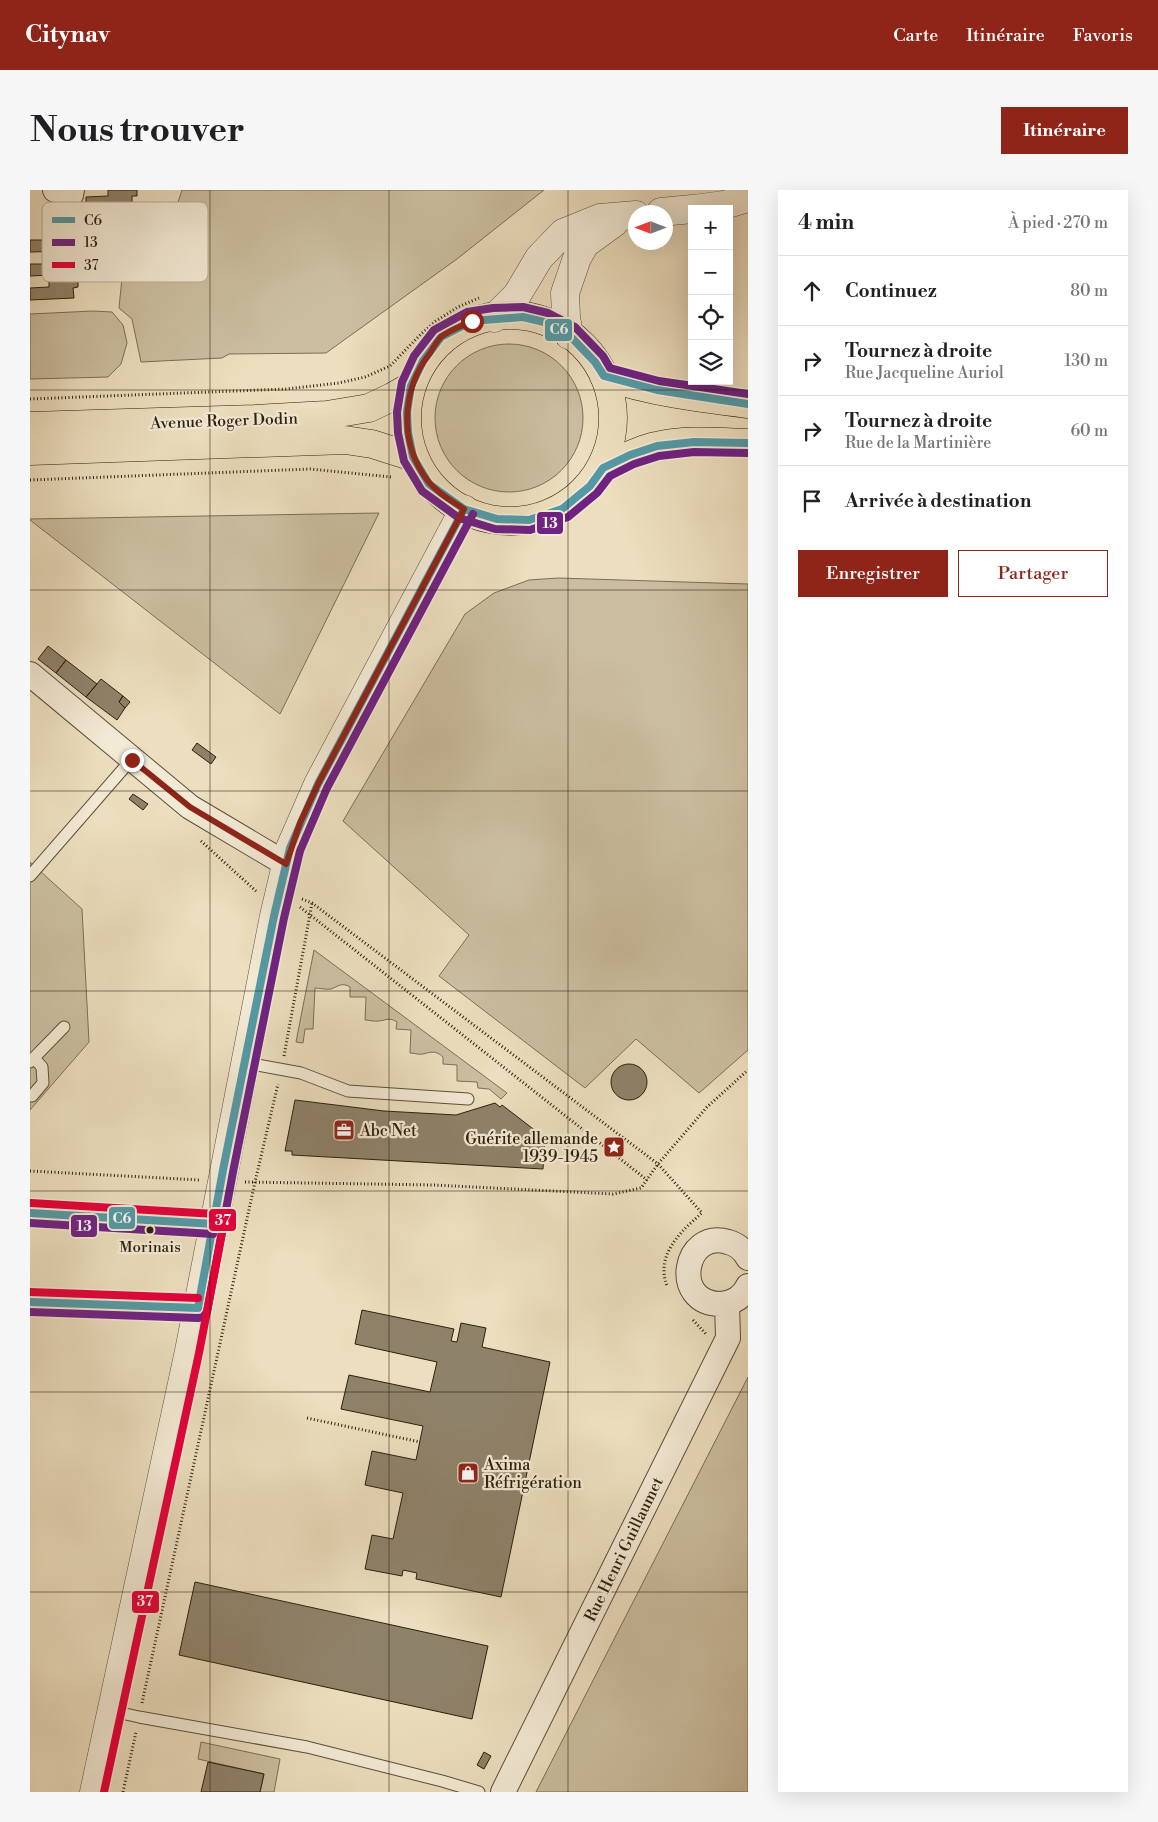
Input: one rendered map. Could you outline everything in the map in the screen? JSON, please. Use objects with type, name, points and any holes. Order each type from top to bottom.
[{"type":"main road","points":[[413,475],[408,422],[411,386],[423,362],[441,337],[472,321],[488,308],[544,322],[569,334],[595,362],[604,376],[610,400],[612,424],[603,468]]},
{"type":"main road","points":[[604,376],[671,393],[748,404]]},
{"type":"main road","name":"Avenue Roger Dodin","points":[[30,426],[327,415],[369,408],[411,386]]},
{"type":"main road","name":"Avenue Roger Dodin","points":[[30,451],[345,440],[372,444],[413,475],[464,509],[497,519],[529,520],[562,508],[590,486],[603,468]]},
{"type":"main road","points":[[603,468],[630,455],[657,446],[694,442],[748,443]]},
{"type":"street","points":[[55,190],[71,195],[72,190]]},
{"type":"street","points":[[724,205],[748,198]]},
{"type":"street","points":[[673,211],[688,209]]},
{"type":"street","points":[[488,308],[516,295],[539,258],[563,233],[600,218],[628,216]]},
{"type":"street","points":[[569,334],[565,293],[577,258],[585,244],[628,217]]},
{"type":"street","points":[[94,1792],[198,1308],[223,1170],[286,864],[300,823],[318,784],[464,509]]},
{"type":"street","points":[[30,674],[190,807],[286,864]]},
{"type":"street","points":[[30,1213],[214,1224]]},
{"type":"street","points":[[748,1258],[734,1243],[723,1240],[706,1243],[697,1249],[689,1261],[687,1272],[689,1283],[694,1292],[712,1304],[727,1304],[737,1299],[748,1286]]},
{"type":"street","name":"Rue Henri Guillaumet","points":[[504,1792],[728,1338],[727,1304]]},
{"type":"lane","points":[[30,876],[132,760]]},
{"type":"lane","points":[[30,1096],[43,1083],[42,1067],[32,1060],[64,1027]]},
{"type":"lane","points":[[246,1063],[301,1073],[348,1091],[468,1099]]},
{"type":"lane","points":[[30,1302],[198,1308]]},
{"type":"lane","points":[[112,1711],[307,1747],[479,1792]]},
{"type":"path","points":[[30,399],[286,389],[348,381],[364,377],[390,366],[422,332],[458,307],[488,308]]},
{"type":"path","points":[[30,480],[310,469],[413,475]]},
{"type":"path","points":[[300,898],[312,902],[658,1164],[702,1213],[680,1233],[669,1249],[664,1263],[664,1280],[669,1292]]},
{"type":"path","points":[[123,1792],[255,1182],[282,1070],[312,902]]},
{"type":"path","points":[[296,904],[647,1180]]},
{"type":"path","points":[[241,1182],[434,1185],[613,1194],[641,1188],[658,1164],[707,1108],[748,1070]]},
{"type":"path","points":[[30,1170],[208,1180]]},
{"type":"path","points":[[687,1314],[706,1333],[708,1342]]},
{"type":"path","points":[[307,1418],[420,1442]]},
{"type":"shaded area","points":[[182,190],[544,190],[457,259],[326,353],[229,354],[222,358],[141,362],[132,319],[119,308],[122,282],[208,282],[208,202],[178,202]]},
{"type":"shaded area","points":[[112,312],[123,325],[127,343],[121,364],[108,377],[30,379],[30,314]]},
{"type":"shaded area","points":[[509,344],[537,350],[561,366],[577,390],[583,418],[577,446],[561,470],[537,486],[509,492],[481,486],[457,470],[441,446],[435,418],[441,390],[457,366],[481,350]]},
{"type":"shaded area","points":[[379,513],[280,714],[30,520],[30,519]]},
{"type":"shaded area","points":[[558,578],[748,584],[748,1050],[699,1093],[636,1039],[585,1088],[439,976],[469,935],[343,821],[465,614],[494,593],[529,580]]},
{"type":"shaded area","points":[[30,862],[82,909],[89,1042],[30,1110]]},
{"type":"shaded area","points":[[314,950],[507,1093],[501,1099],[489,1089],[478,1088],[477,1082],[457,1081],[457,1065],[443,1064],[443,1057],[436,1052],[410,1053],[411,1030],[396,1029],[397,1022],[388,1019],[377,1021],[365,1020],[366,997],[350,997],[350,987],[345,985],[329,989],[315,988],[313,1029],[305,1029],[303,1043],[296,1042]]},
{"type":"shaded area","points":[[748,1377],[748,1792],[536,1792]]},
{"type":"shaded area","points":[[201,1742],[280,1759],[274,1792],[260,1792],[264,1774],[198,1759]]},
{"type":"building","points":[[108,190],[137,190],[137,196],[132,196],[132,202],[86,202],[86,197],[108,196]]},
{"type":"building","points":[[30,240],[42,240],[42,252],[30,252]]},
{"type":"building","points":[[30,264],[42,264],[42,275],[30,276]]},
{"type":"building","points":[[49,282],[78,282],[78,287],[73,288],[74,298],[30,300],[30,288],[49,287]]},
{"type":"building","points":[[48,646],[66,660],[56,673],[38,659]]},
{"type":"building","points":[[66,660],[97,684],[86,697],[56,673]]},
{"type":"building","points":[[101,679],[123,696],[119,702],[125,708],[117,720],[86,697]]},
{"type":"building","points":[[123,696],[130,702],[125,708],[119,702]]},
{"type":"building","points":[[197,743],[216,757],[211,764],[192,750]]},
{"type":"building","points":[[133,794],[148,804],[143,810],[129,799]]},
{"type":"building","points":[[629,1064],[636,1065],[642,1069],[646,1075],[646,1089],[642,1095],[636,1099],[629,1100],[622,1099],[616,1095],[612,1089],[611,1082],[612,1075],[616,1069],[622,1065]]},
{"type":"building","points":[[295,1100],[384,1111],[456,1115],[495,1103],[500,1107],[502,1105],[545,1138],[543,1169],[292,1155],[292,1151],[285,1151]]},
{"type":"building","points":[[362,1310],[454,1329],[451,1341],[457,1342],[461,1323],[486,1328],[482,1347],[550,1362],[501,1597],[416,1579],[417,1573],[403,1570],[402,1576],[365,1569],[372,1535],[393,1539],[403,1493],[365,1485],[372,1451],[416,1460],[423,1426],[341,1409],[349,1375],[430,1392],[437,1362],[355,1344]]},
{"type":"building","points":[[195,1582],[488,1646],[472,1719],[179,1655]]},
{"type":"building","points":[[484,1752],[491,1756],[484,1769],[477,1765]]},
{"type":"building","points":[[208,1762],[264,1774],[260,1792],[201,1792]]},
{"type":"transit line","name":"13","points":[[748,394],[659,381],[610,368],[603,356],[575,327],[548,313],[523,307],[493,308],[467,312],[434,330],[414,356],[402,382],[397,412],[398,433],[404,461],[422,491],[459,518],[495,529],[530,530],[568,517],[597,493],[610,476],[634,464],[659,456],[694,452],[748,453]]},
{"type":"transit line","name":"C6","points":[[748,404],[657,390],[604,376],[595,362],[569,335],[544,322],[523,317],[472,321],[441,337],[423,361],[411,386],[407,412],[408,432],[413,457],[429,484],[464,509],[497,519],[529,520],[562,509],[590,486],[603,468],[630,455],[657,446],[694,442],[748,443]]},
{"type":"transit line","name":"C6","points":[[30,1302],[198,1308],[223,1170],[274,916],[290,848],[318,784],[464,509]]},
{"type":"transit line","name":"13","points":[[30,1312],[198,1318],[203,1317],[207,1312],[284,918],[300,851],[327,788],[473,514]]},
{"type":"transit line","name":"37","points":[[31,1203],[215,1214],[221,1217],[224,1223],[199,1353],[104,1792]]},
{"type":"transit line","name":"C6","points":[[30,1213],[214,1224]]},
{"type":"transit line","name":"13","points":[[30,1223],[213,1234]]},
{"type":"transit line","name":"37","points":[[30,1292],[198,1298]]},
{"type":"place","name":"Abc Net","points":[[344,1130]]},
{"type":"place","name":"Guérite allemande 1939-1945","points":[[614,1147]]},
{"type":"place","name":"Morinais","points":[[150,1230]]},
{"type":"place","name":"Axima Réfrigération","points":[[468,1473]]},
{"type":"route","points":[[132,760],[190,807],[286,864],[300,823],[318,784],[464,509],[429,484],[420,469],[413,457],[408,432],[407,412],[411,386],[423,362],[441,337],[472,321]]}]
